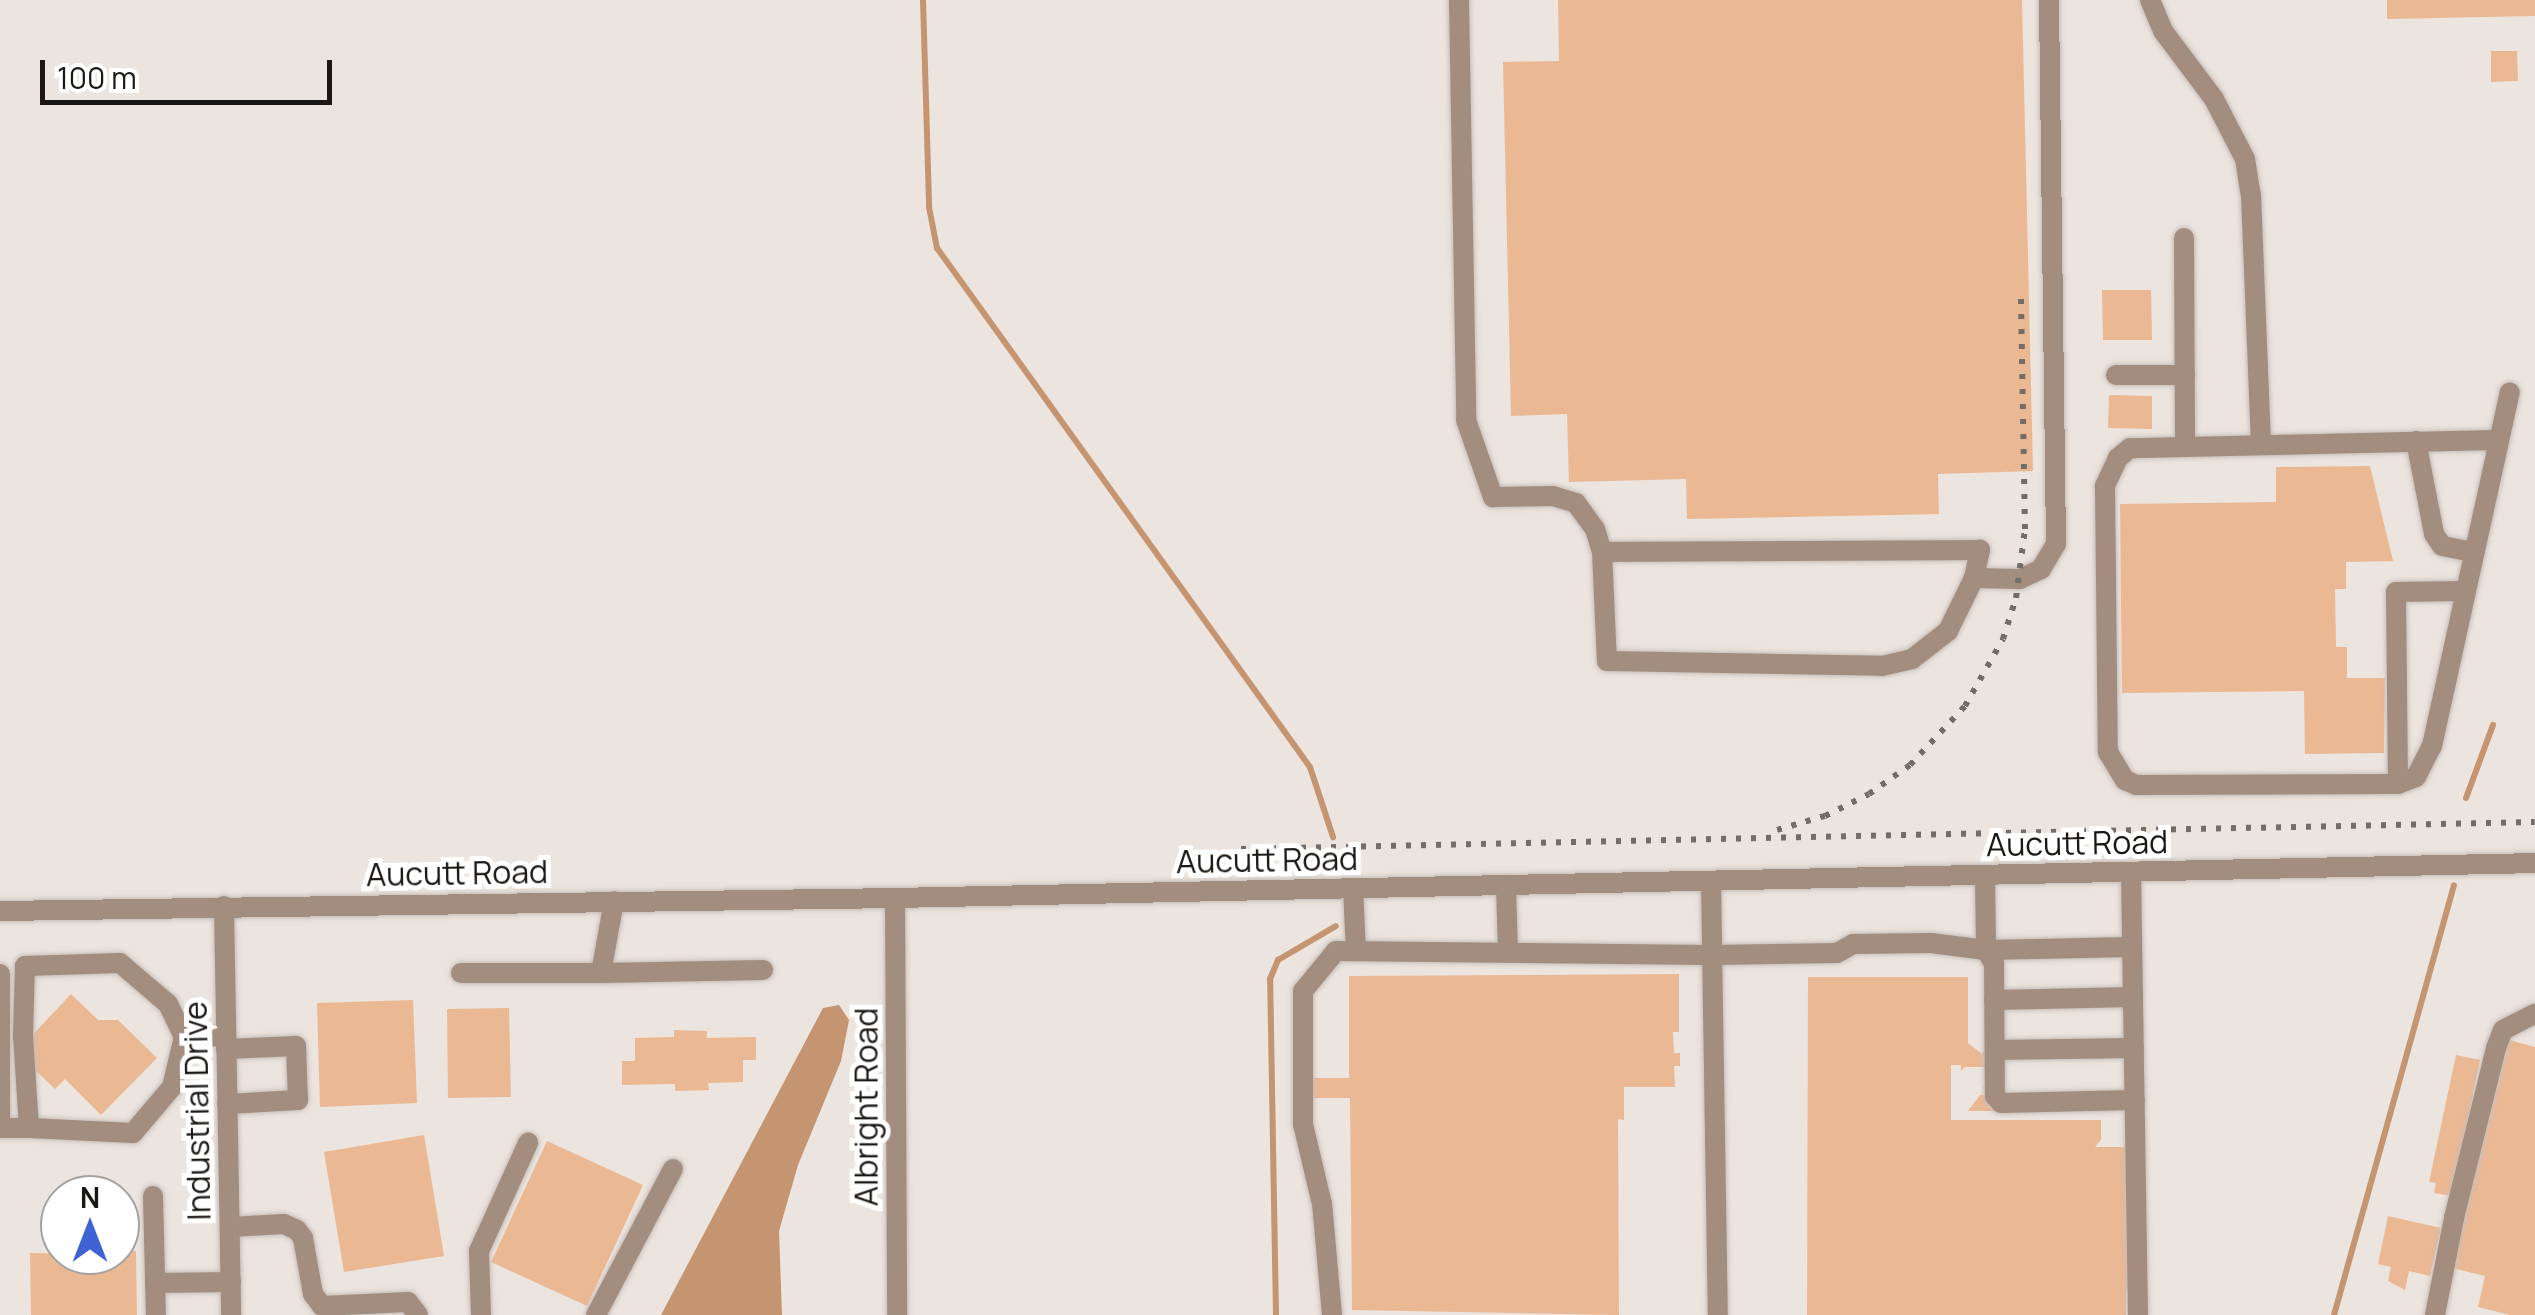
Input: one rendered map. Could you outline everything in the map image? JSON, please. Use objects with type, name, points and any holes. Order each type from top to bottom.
[{"type":"street","points":[[1459,0],[1466,420],[1493,497],[1553,496],[1576,503],[1595,528],[1602,552],[1607,660],[1649,664],[1882,666],[1912,659],[1931,649],[1948,631],[1974,578],[1980,550],[1950,547],[1602,552]]},
{"type":"street","points":[[1974,578],[2020,579],[2041,569],[2056,544],[2048,0]]},
{"type":"street","points":[[2150,0],[2163,32],[2214,99],[2245,159],[2251,194],[2261,443]]},
{"type":"street","points":[[2184,238],[2185,446]]},
{"type":"street","points":[[2116,374],[2185,374]]},
{"type":"street","points":[[2496,440],[2130,448],[2118,458],[2106,486],[2108,752],[2114,768],[2136,785],[2398,784],[2416,777],[2432,746],[2496,440],[2510,392]]},
{"type":"street","points":[[2416,441],[2434,534],[2442,546],[2472,552]]},
{"type":"street","points":[[2398,784],[2396,592],[2464,591]]},
{"type":"street","name":"Aucutt Road","points":[[0,911],[895,898],[2535,863]]},
{"type":"street","points":[[2130,872],[2138,1315]]},
{"type":"street","points":[[1985,876],[1986,950],[1994,964],[1995,1096],[2001,1103],[2135,1100]]},
{"type":"street","points":[[1711,881],[1718,1315]]},
{"type":"street","points":[[1506,885],[1508,952]]},
{"type":"street","points":[[1352,888],[1356,951]]},
{"type":"street","name":"Albright Road","points":[[895,898],[897,1315]]},
{"type":"street","points":[[601,973],[614,902]]},
{"type":"street","name":"Industrial Drive","points":[[224,906],[232,1315]]},
{"type":"street","points":[[1332,1315],[1322,1204],[1303,1124],[1303,991],[1336,951],[1712,954],[1836,953],[1853,944],[1931,944],[1986,950],[2132,947]]},
{"type":"street","points":[[0,974],[0,1128],[133,1133],[172,1087],[184,1037],[168,1004],[120,963],[25,966],[23,1036],[29,1128]]},
{"type":"street","points":[[461,973],[763,970]]},
{"type":"street","points":[[1994,1000],[2133,997]]},
{"type":"street","points":[[2435,1315],[2454,1218],[2496,1048],[2504,1030],[2535,1014]]},
{"type":"street","points":[[184,1037],[296,1046],[298,1100],[228,1104]]},
{"type":"street","points":[[1995,1050],[2134,1048]]},
{"type":"street","points":[[481,1315],[478,1251],[528,1142]]},
{"type":"street","points":[[596,1315],[674,1170]]},
{"type":"street","points":[[153,1196],[156,1315]]},
{"type":"street","points":[[230,1227],[284,1224],[298,1230],[303,1238],[313,1294],[322,1306],[408,1302],[418,1315]]},
{"type":"street","points":[[156,1283],[231,1282]]},
{"type":"shaded area","points":[[839,1005],[849,1020],[841,1061],[798,1165],[779,1231],[782,1315],[661,1315],[823,1008]]},
{"type":"building","points":[[1558,0],[2022,0],[2033,471],[1938,474],[1939,514],[1687,519],[1686,479],[1569,482],[1567,414],[1511,416],[1503,62],[1559,61]]},
{"type":"building","points":[[2387,0],[2535,0],[2535,16],[2387,19]]},
{"type":"building","points":[[2491,51],[2517,51],[2518,81],[2491,82]]},
{"type":"building","points":[[2102,290],[2151,290],[2152,340],[2103,340]]},
{"type":"building","points":[[2109,395],[2152,396],[2152,429],[2108,428]]},
{"type":"building","points":[[2370,466],[2393,561],[2346,562],[2346,589],[2335,589],[2336,647],[2347,647],[2347,678],[2385,678],[2384,753],[2305,754],[2304,691],[2122,693],[2120,504],[2276,502],[2276,467]]},
{"type":"building","points":[[1679,974],[1679,1032],[1673,1032],[1674,1053],[1680,1053],[1680,1066],[1674,1066],[1675,1087],[1624,1087],[1624,1120],[1618,1119],[1619,1315],[1352,1310],[1350,1098],[1308,1098],[1307,1078],[1349,1078],[1349,976]]},
{"type":"building","points":[[1808,977],[1968,977],[1968,1043],[1982,1054],[1984,1051],[1984,1059],[1994,1066],[1994,1111],[1968,1111],[1980,1095],[1993,1095],[1982,1087],[1986,1087],[1986,1067],[1965,1067],[1961,1071],[1961,1065],[1951,1065],[1951,1120],[2101,1120],[2101,1140],[2095,1147],[2136,1147],[2136,1289],[2126,1289],[2126,1315],[1807,1315]]},
{"type":"building","points":[[71,994],[98,1020],[118,1020],[157,1058],[101,1115],[65,1079],[55,1089],[28,1063],[25,1043]]},
{"type":"building","points":[[413,1000],[417,1103],[320,1107],[317,1003]]},
{"type":"building","points":[[509,1008],[511,1097],[448,1098],[447,1009]]},
{"type":"building","points":[[674,1030],[707,1031],[707,1038],[756,1037],[756,1060],[743,1060],[743,1082],[708,1083],[709,1090],[675,1091],[675,1084],[622,1085],[622,1061],[635,1061],[635,1038],[674,1037]]},
{"type":"building","points":[[2509,1040],[2535,1047],[2535,1315],[2510,1315],[2478,1307],[2485,1276],[2452,1268]]},
{"type":"building","points":[[2456,1055],[2480,1060],[2452,1196],[2434,1193],[2436,1183],[2429,1182]]},
{"type":"building","points":[[424,1135],[444,1256],[344,1272],[324,1152]]},
{"type":"building","points":[[547,1141],[643,1185],[587,1306],[491,1262]]},
{"type":"building","points":[[2388,1216],[2441,1228],[2430,1276],[2409,1271],[2405,1290],[2388,1281],[2391,1267],[2378,1264]]},
{"type":"building","points":[[30,1253],[40,1253],[40,1275],[136,1275],[137,1315],[31,1315]]},
{"type":"waterway","points":[[923,0],[929,207],[937,248],[1310,767],[1333,837]]},
{"type":"waterway","points":[[2466,798],[2493,725]]},
{"type":"waterway","points":[[1336,859],[1337,870]]},
{"type":"waterway","points":[[2334,1315],[2454,885]]},
{"type":"waterway","points":[[1276,1315],[1270,979],[1278,960],[1336,926]]},
{"type":"railway","points":[[1777,830],[1825,816],[1869,794],[1910,765],[1965,706],[2003,639],[2016,598],[2025,529],[2021,290]]},
{"type":"railway","points":[[1241,849],[2535,822]]}]
